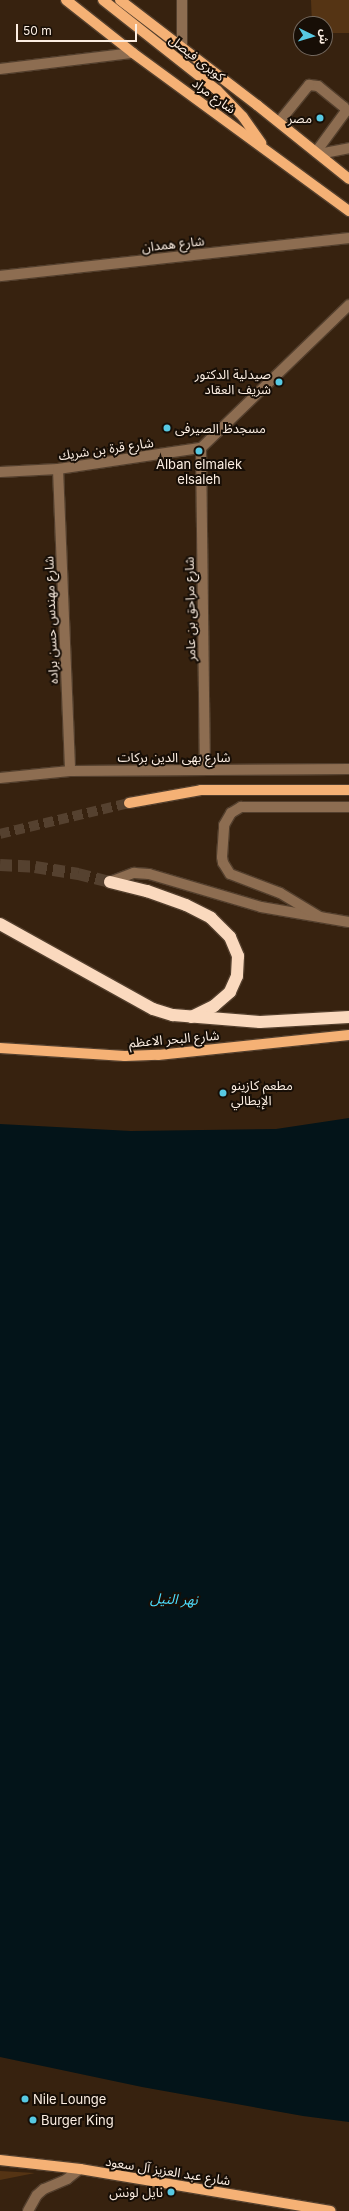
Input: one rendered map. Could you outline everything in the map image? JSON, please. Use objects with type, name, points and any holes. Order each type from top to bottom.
[{"type":"highway","points":[[110,882],[147,891],[186,905],[211,918],[230,937],[238,956],[237,976],[230,992],[214,1006],[190,1017]]},
{"type":"highway","points":[[0,924],[153,1009],[190,1017],[260,1022],[349,1017]]},
{"type":"main road","name":"شارع مراد","points":[[66,0],[133,53],[349,211]]},
{"type":"main road","name":"كوبرى فيصل","points":[[103,0],[217,90],[243,117],[264,148]]},
{"type":"main road","name":"شارع مراد","points":[[120,0],[279,122],[349,178]]},
{"type":"main road","points":[[129,803],[201,790],[349,790]]},
{"type":"main road","name":"شارع البحر الاعظم","points":[[0,1048],[125,1056],[158,1055],[349,1035]]},
{"type":"main road","name":"شارع عبد العزيز آل سعود","points":[[0,2160],[80,2169],[331,2211]]},
{"type":"street","points":[[182,0],[182,47]]},
{"type":"street","points":[[0,69],[133,53]]},
{"type":"street","points":[[279,122],[305,89],[313,84],[318,86],[347,110],[346,114],[318,153]]},
{"type":"street","points":[[318,153],[349,148]]},
{"type":"street","name":"شارع همدان","points":[[0,276],[349,238]]},
{"type":"street","points":[[201,448],[349,305]]},
{"type":"street","name":"شارع قرة بن شريك","points":[[0,472],[58,469],[201,448]]},
{"type":"street","name":"شارع مراحق بن عامر","points":[[201,448],[206,770]]},
{"type":"street","name":"شارع مهندس حسن براده","points":[[58,469],[70,771]]},
{"type":"street","name":"شارع بهى الدين بركات","points":[[0,778],[70,771],[349,769]]},
{"type":"street","points":[[320,917],[280,893],[230,874],[223,863],[222,857],[224,825],[231,813],[241,807],[349,807]]},
{"type":"street","points":[[110,882],[134,873],[148,874],[261,907],[349,922]]},
{"type":"street","points":[[28,2211],[37,2195],[80,2169]]},
{"type":"shaded area","points":[[311,0],[349,0],[349,33],[333,33],[333,16],[312,16]]},
{"type":"shaded area","points":[[0,2171],[35,2173],[0,2180]]},
{"type":"water","name":"نهر النيل","points":[[349,1118],[349,2122],[303,2116],[142,2087],[0,2057],[0,1124],[131,1131],[276,1129]]},
{"type":"tunnel","points":[[0,834],[129,803]]},
{"type":"tunnel","points":[[0,865],[35,867],[78,874],[110,882]]},
{"type":"place","name":"مصر","points":[[320,118]]},
{"type":"place","name":"صيدلية الدكتور شريف العقاد","points":[[279,382]]},
{"type":"place","name":"مسجدظ الصيرفى","points":[[167,428]]},
{"type":"place","name":"Alban elmalek elsaleh","points":[[199,451]]},
{"type":"place","name":"مطعم كازينو الإيطالي","points":[[223,1093]]},
{"type":"place","name":"Nile Lounge","points":[[25,2099]]},
{"type":"place","name":"Burger King","points":[[33,2120]]},
{"type":"place","name":"نايل لونش","points":[[171,2192]]}]
